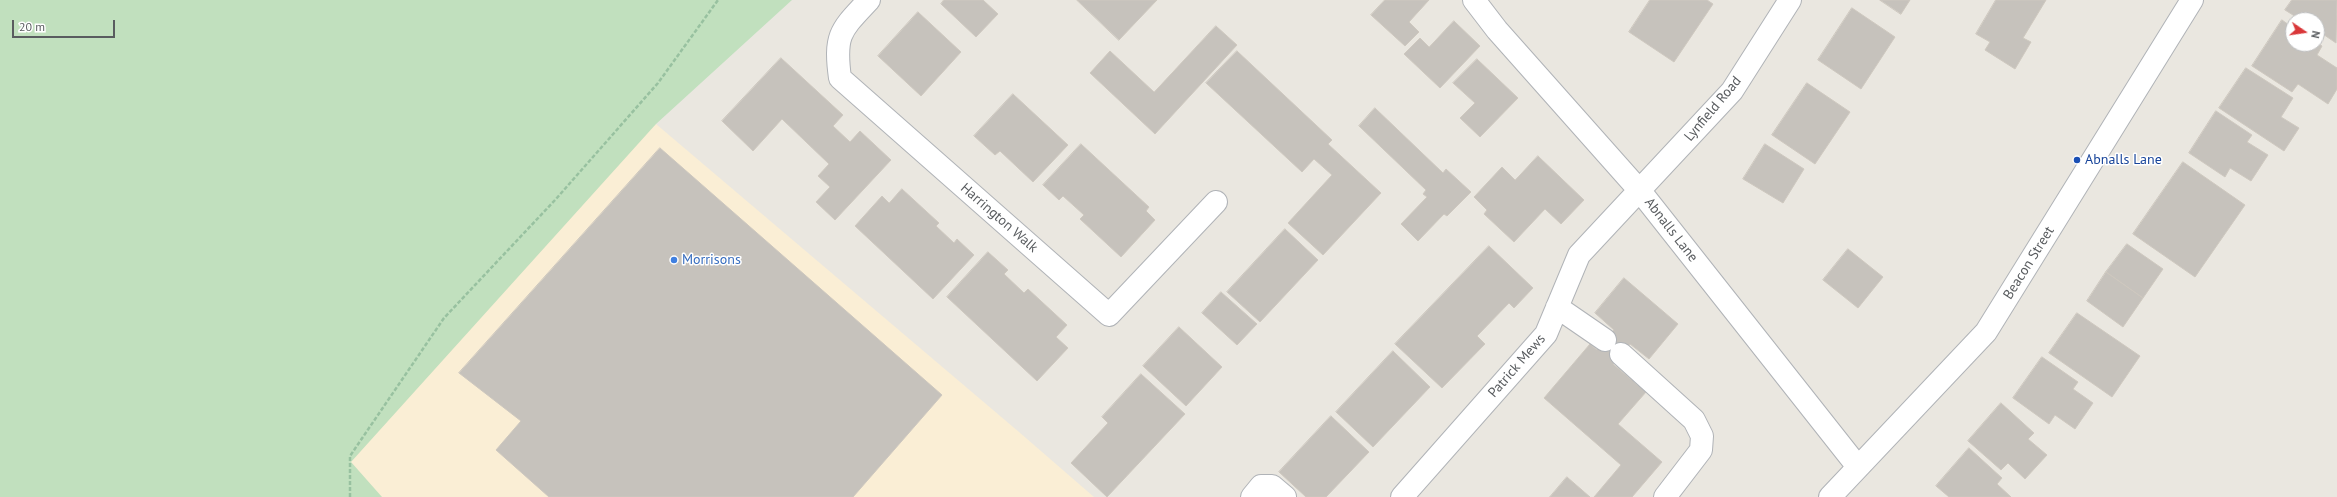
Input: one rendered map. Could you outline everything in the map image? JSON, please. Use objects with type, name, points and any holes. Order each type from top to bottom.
[{"type":"street","name":"Harrington Walk","points":[[870,0],[842,30],[837,55],[840,78],[1110,314],[1216,202]]},
{"type":"street","name":"Abnalls Lane","points":[[1474,0],[1497,30],[1640,191],[1858,467]]},
{"type":"street","name":"Lynfield Road","points":[[1640,191],[1732,91],[1790,0]]},
{"type":"street","name":"Beacon Street","points":[[1830,497],[1986,332],[2192,0]]},
{"type":"street","name":"Patrick Mews","points":[[1402,497],[1546,334],[1579,255],[1640,191]]},
{"type":"street","points":[[1557,307],[1605,340]]},
{"type":"street","points":[[1621,354],[1694,420],[1702,436],[1701,450],[1665,497]]},
{"type":"street","points":[[1252,497],[1261,486],[1272,486],[1285,497]]},
{"type":"path","points":[[350,497],[350,456],[444,318],[556,199],[658,83],[718,0]]},
{"type":"shaded area","name":"Morrisons","points":[[656,124],[1094,497],[335,497],[339,430]]},
{"type":"green space","points":[[0,0],[792,0],[656,124],[351,462],[382,497],[0,497]]},
{"type":"building","points":[[944,0],[983,0],[998,14],[976,37],[941,4]]},
{"type":"building","points":[[1077,0],[1157,0],[1119,40]]},
{"type":"building","points":[[1385,0],[1429,0],[1409,22],[1419,32],[1405,46],[1371,15]]},
{"type":"building","points":[[1650,0],[1707,0],[1713,4],[1674,62],[1629,32]]},
{"type":"building","points":[[1880,0],[1910,0],[1901,14]]},
{"type":"building","points":[[1996,0],[2046,0],[2023,38],[2031,42],[2015,69],[1985,50],[1990,42],[1976,34]]},
{"type":"building","points":[[2292,0],[2337,0],[2336,43],[2325,35],[2325,12],[2288,12],[2285,10]]},
{"type":"building","points":[[1852,8],[1895,37],[1861,89],[1818,60]]},
{"type":"building","points":[[918,12],[961,52],[921,96],[878,56]]},
{"type":"building","points":[[2282,20],[2285,22],[2285,52],[2319,52],[2317,55],[2337,68],[2337,89],[2328,104],[2298,84],[2292,92],[2252,66]]},
{"type":"building","points":[[1454,21],[1480,46],[1440,88],[1404,54],[1420,38],[1429,47]]},
{"type":"building","points":[[1216,26],[1237,45],[1155,134],[1090,73],[1110,51],[1154,92]]},
{"type":"building","points":[[1237,51],[1332,140],[1328,144],[1381,193],[1323,255],[1288,223],[1332,175],[1314,159],[1302,172],[1206,83]]},
{"type":"building","points":[[781,58],[843,115],[833,126],[850,142],[860,131],[891,160],[835,220],[816,202],[830,187],[818,176],[829,164],[782,119],[753,151],[722,121]]},
{"type":"building","points":[[1477,59],[1518,98],[1480,137],[1460,118],[1475,103],[1453,83]]},
{"type":"building","points":[[2246,68],[2293,98],[2281,117],[2299,128],[2284,151],[2219,108]]},
{"type":"building","points":[[1807,83],[1850,112],[1815,164],[1772,135]]},
{"type":"building","points":[[1013,94],[1068,145],[1033,182],[1000,151],[995,155],[974,136]]},
{"type":"building","points":[[1375,108],[1443,173],[1446,169],[1471,192],[1447,216],[1444,214],[1418,241],[1401,224],[1427,197],[1423,194],[1426,190],[1359,126]]},
{"type":"building","points":[[2216,111],[2252,135],[2247,142],[2268,155],[2251,181],[2230,168],[2225,177],[2189,153]]},
{"type":"building","points":[[1081,144],[1149,207],[1146,211],[1155,220],[1121,257],[1080,219],[1084,215],[1063,196],[1059,200],[1043,185]]},
{"type":"building","points":[[1765,144],[1804,169],[1783,203],[1743,179]]},
{"type":"building","name":"Morrisons","points":[[660,148],[942,395],[853,497],[549,497],[496,450],[521,421],[459,373]]},
{"type":"building","points":[[1538,156],[1584,200],[1561,224],[1545,209],[1514,242],[1484,214],[1487,210],[1474,197],[1502,167],[1515,180]]},
{"type":"building","points":[[2183,162],[2245,205],[2195,277],[2133,234]]},
{"type":"building","points":[[902,189],[939,223],[936,226],[954,243],[957,239],[974,255],[933,299],[855,226],[882,196],[889,203]]},
{"type":"building","points":[[1285,229],[1318,260],[1260,322],[1227,292]]},
{"type":"building","points":[[2127,244],[2163,269],[2143,298],[2106,272]]},
{"type":"building","points":[[1489,246],[1533,288],[1514,308],[1509,303],[1477,336],[1485,344],[1442,388],[1395,344]]},
{"type":"building","points":[[1848,249],[1883,277],[1858,308],[1823,280]]},
{"type":"building","points":[[988,252],[1008,270],[1004,274],[1024,293],[1028,289],[1067,325],[1056,337],[1068,348],[1037,381],[947,297]]},
{"type":"building","points":[[2106,272],[2143,298],[2123,327],[2087,301]]},
{"type":"building","points":[[1624,278],[1678,324],[1649,359],[1630,344],[1613,364],[1646,392],[1618,424],[1662,462],[1632,497],[1594,497],[1621,465],[1544,398],[1590,344],[1597,350],[1614,330],[1595,313]]},
{"type":"building","points":[[1221,292],[1257,324],[1237,345],[1202,313]]},
{"type":"building","points":[[2077,313],[2140,356],[2112,397],[2049,353]]},
{"type":"building","points":[[1179,327],[1222,367],[1186,406],[1143,366]]},
{"type":"building","points":[[1393,351],[1430,387],[1373,447],[1336,412]]},
{"type":"building","points":[[2042,357],[2078,382],[2073,389],[2093,403],[2075,429],[2055,415],[2049,424],[2013,398]]},
{"type":"building","points":[[1141,374],[1185,414],[1107,497],[1071,463],[1108,423],[1102,417]]},
{"type":"building","points":[[2001,403],[2034,433],[2028,439],[2047,455],[2025,479],[2008,463],[2001,470],[1968,441]]},
{"type":"building","points":[[1331,416],[1369,452],[1326,497],[1306,497],[1279,472]]},
{"type":"building","points":[[1969,448],[2002,478],[1997,484],[2011,497],[1949,497],[1936,486]]},
{"type":"building","points":[[1567,477],[1590,497],[1550,497]]},
{"type":"place","name":"Abnalls Lane","points":[[2077,160]]},
{"type":"place","name":"Morrisons","points":[[674,260]]}]
